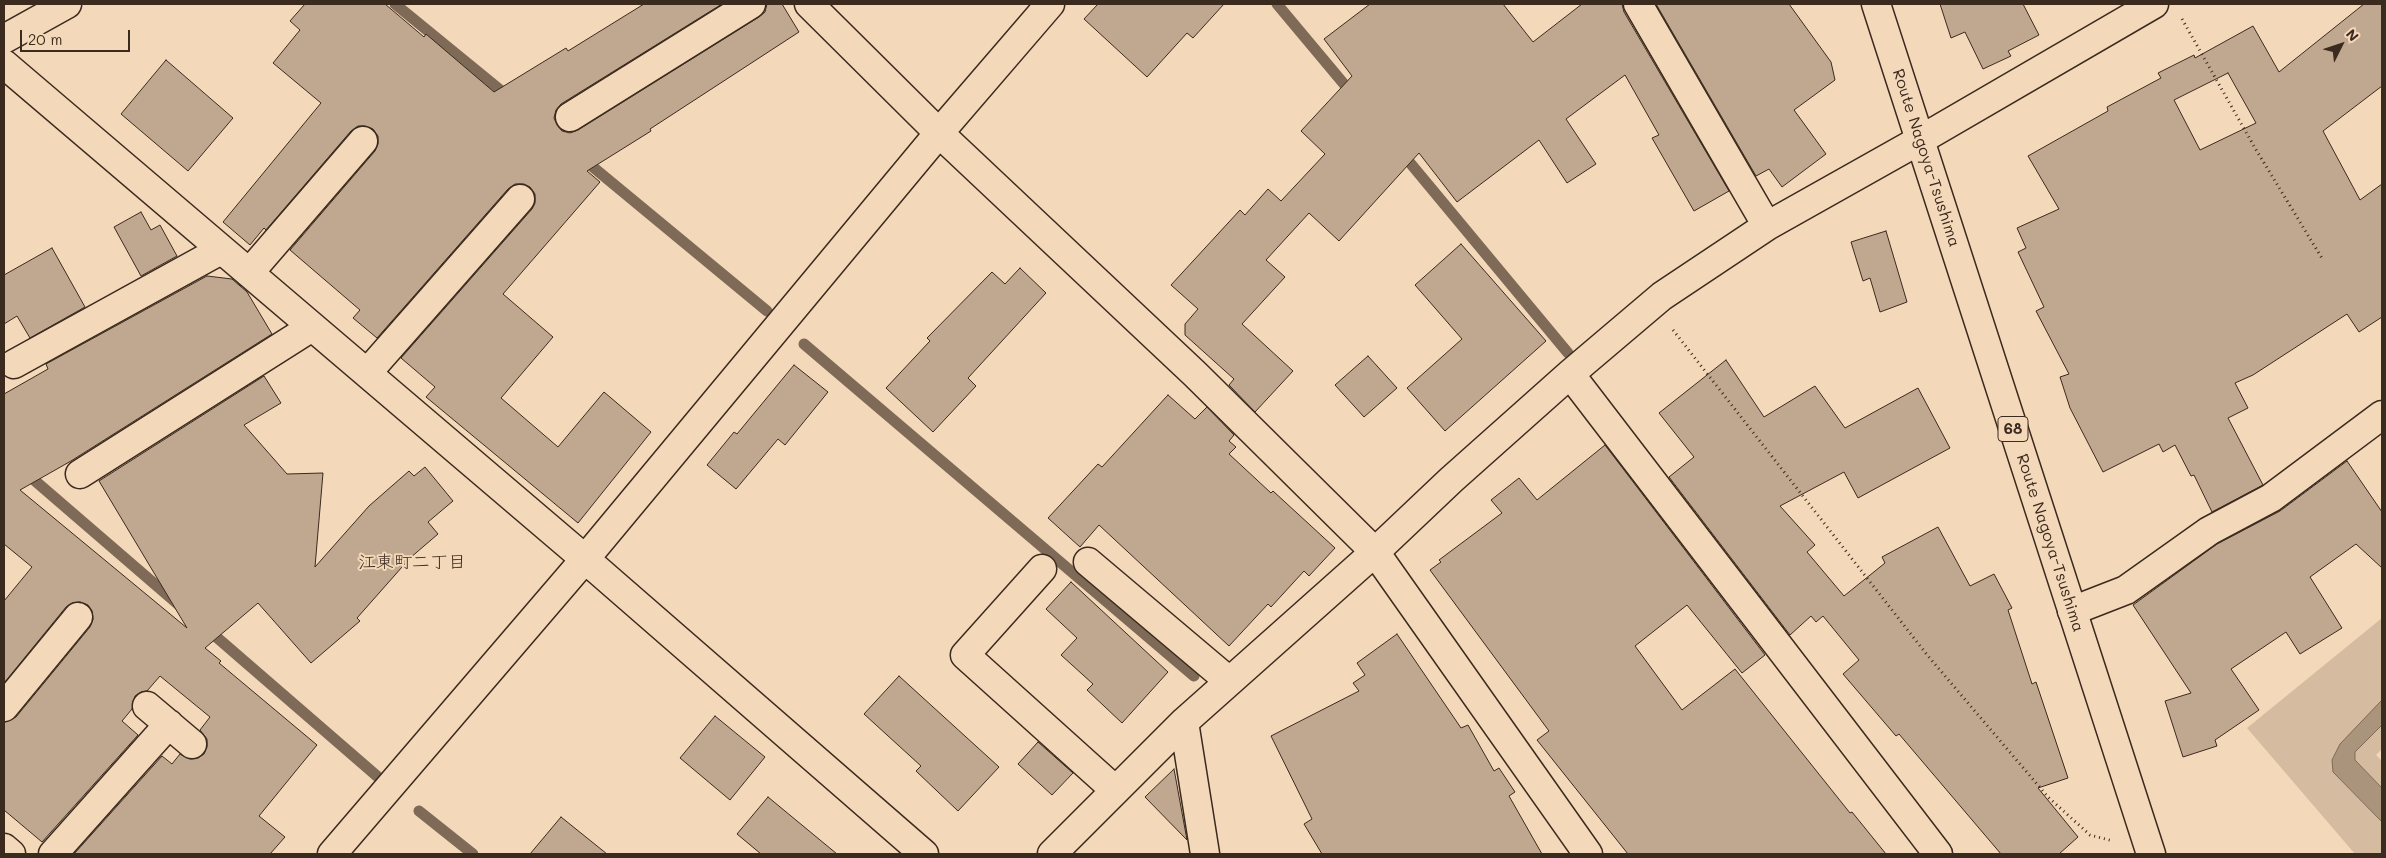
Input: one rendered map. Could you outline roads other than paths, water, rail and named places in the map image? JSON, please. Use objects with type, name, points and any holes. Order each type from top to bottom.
[{"type":"main road","points":[[4,39],[66,4]]},
{"type":"main road","points":[[570,117],[751,4]]},
{"type":"main road","points":[[809,4],[939,133],[1195,374],[1375,552],[1588,854]]},
{"type":"main road","points":[[332,854],[584,559],[939,133],[1050,4]]},
{"type":"main road","points":[[1638,4],[1766,226]]},
{"type":"main road","name":"Route Nagoya-Tsushima","points":[[1876,4],[2150,852]]},
{"type":"main road","points":[[1052,854],[1184,722],[1375,552],[1451,480],[1570,374],[1653,304],[1766,226],[1920,140],[2166,8]]},
{"type":"main road","points":[[4,64],[584,559],[924,854]]},
{"type":"main road","points":[[249,273],[364,141]]},
{"type":"main road","points":[[367,373],[520,199]]},
{"type":"main road","points":[[14,364],[221,250]]},
{"type":"main road","points":[[80,474],[312,327]]},
{"type":"main road","points":[[1570,374],[1938,854]]},
{"type":"main road","points":[[2072,611],[2126,590],[2209,530],[2271,498],[2382,415]]},
{"type":"main road","points":[[1088,562],[1229,681]]},
{"type":"main road","points":[[1042,569],[965,655],[1115,790]]},
{"type":"main road","points":[[4,706],[78,617]]},
{"type":"main road","points":[[148,706],[192,744]]},
{"type":"main road","points":[[1184,722],[1205,854]]},
{"type":"main road","points":[[53,854],[168,724]]},
{"type":"main road","points":[[4,848],[11,854]]},
{"type":"waterway","points":[[395,4],[510,98]]},
{"type":"waterway","points":[[1277,4],[1354,96]]},
{"type":"waterway","points":[[1401,152],[1568,353]]},
{"type":"waterway","points":[[582,158],[767,311]]},
{"type":"waterway","points":[[804,344],[1194,676]]},
{"type":"waterway","points":[[4,454],[179,605]]},
{"type":"waterway","points":[[206,628],[378,777]]},
{"type":"waterway","points":[[419,811],[473,854]]},
{"type":"district","name":"江東町二丁目","points":[[412,562]]}]
